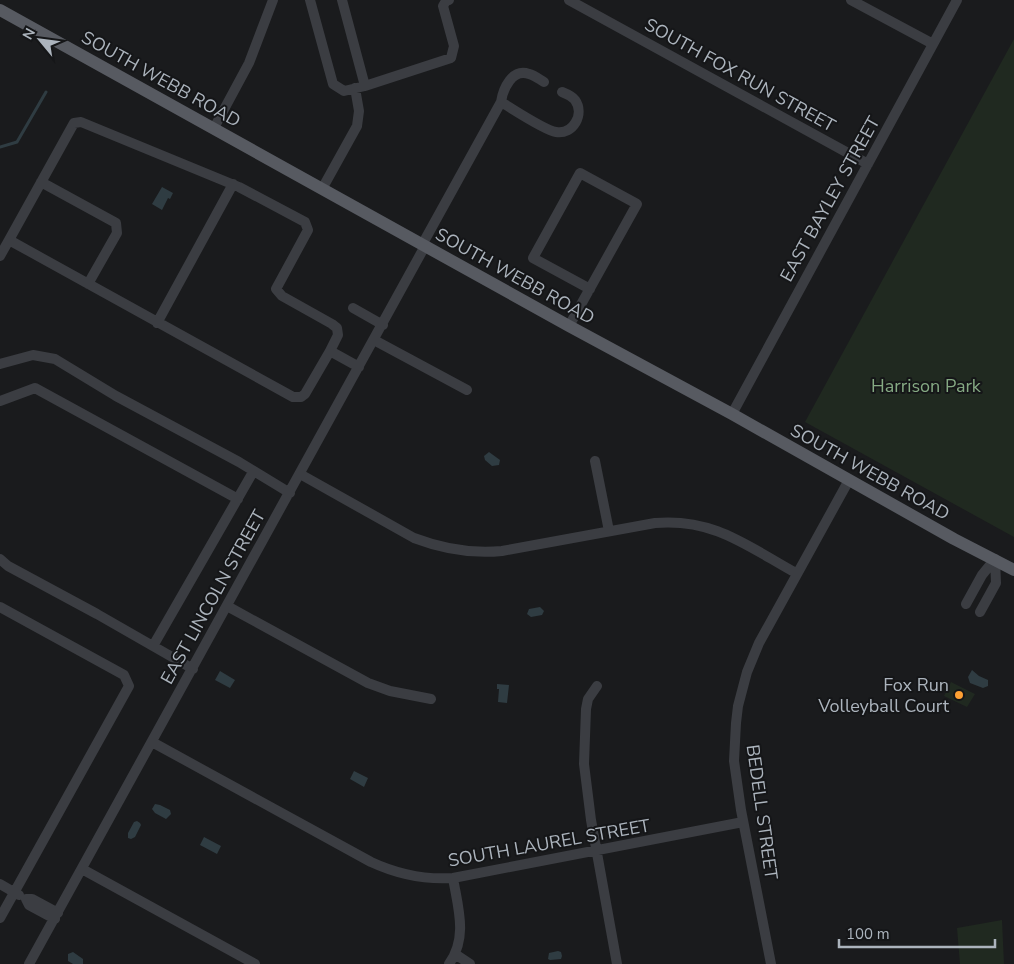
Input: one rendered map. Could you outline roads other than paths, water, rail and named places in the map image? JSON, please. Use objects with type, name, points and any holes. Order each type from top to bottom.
[{"type":"main road","name":"SOUTH WEBB ROAD","points":[[0,10],[569,326],[732,414],[954,539],[1014,570]]},
{"type":"street","points":[[214,128],[249,62],[273,0]]},
{"type":"street","points":[[310,0],[333,84],[344,91],[450,58],[454,46],[443,6],[449,0]]},
{"type":"street","points":[[322,189],[357,126],[359,111],[360,87],[342,0]]},
{"type":"street","name":"SOUTH FOX RUN STREET","points":[[569,0],[868,164]]},
{"type":"street","points":[[852,0],[933,44]]},
{"type":"street","name":"EAST BAYLEY STREET","points":[[732,414],[957,0]]},
{"type":"street","name":"EAST LINCOLN STREET","points":[[30,964],[374,340],[501,102],[502,92],[516,74],[528,73],[544,82]]},
{"type":"street","points":[[501,102],[551,130],[561,132],[570,129],[574,125],[579,110],[575,100],[562,92]]},
{"type":"street","points":[[0,256],[74,123],[82,122],[233,184],[306,222],[308,230],[276,289],[282,296],[332,324],[337,328],[338,335],[305,394],[292,398],[9,240]]},
{"type":"street","points":[[569,326],[590,289],[637,204],[580,173],[533,258],[590,289]]},
{"type":"street","points":[[41,182],[116,223],[117,233],[88,284]]},
{"type":"street","points":[[157,323],[233,184]]},
{"type":"street","points":[[353,308],[382,325]]},
{"type":"street","points":[[374,340],[467,390]]},
{"type":"street","points":[[330,351],[359,367]]},
{"type":"street","points":[[0,364],[32,355],[55,359],[116,396],[239,462],[290,493]]},
{"type":"street","points":[[0,401],[35,388],[238,499]]},
{"type":"street","points":[[595,461],[609,531]]},
{"type":"street","points":[[153,646],[253,472]]},
{"type":"street","points":[[300,474],[414,538],[456,550],[472,552],[502,551],[667,522],[704,526],[737,539],[796,573]]},
{"type":"street","name":"BEDELL STREET","points":[[771,964],[734,761],[738,706],[753,656],[796,573],[848,480]]},
{"type":"street","points":[[966,604],[982,575],[995,559]]},
{"type":"street","points":[[980,612],[996,583],[995,559]]},
{"type":"street","points":[[0,560],[193,668]]},
{"type":"street","points":[[227,606],[368,683],[390,691],[431,699]]},
{"type":"street","points":[[0,607],[121,673],[127,678],[129,686],[0,918]]},
{"type":"street","points":[[597,686],[588,699],[586,709],[584,764],[591,820],[617,964]]},
{"type":"street","name":"SOUTH LAUREL STREET","points":[[152,742],[375,864],[410,876],[438,879],[453,878],[744,822]]},
{"type":"street","points":[[82,869],[255,964]]},
{"type":"street","points":[[449,964],[459,944],[461,927],[453,878]]},
{"type":"street","points":[[0,884],[26,900],[29,905],[57,916]]},
{"type":"street","points":[[455,954],[470,964]]},
{"type":"waterway","points":[[0,147],[17,142],[46,92]]},
{"type":"place","name":"Fox Run Volleyball Court","points":[[959,695]]},
{"type":"park label","name":"Harrison Park","points":[[926,386]]}]
